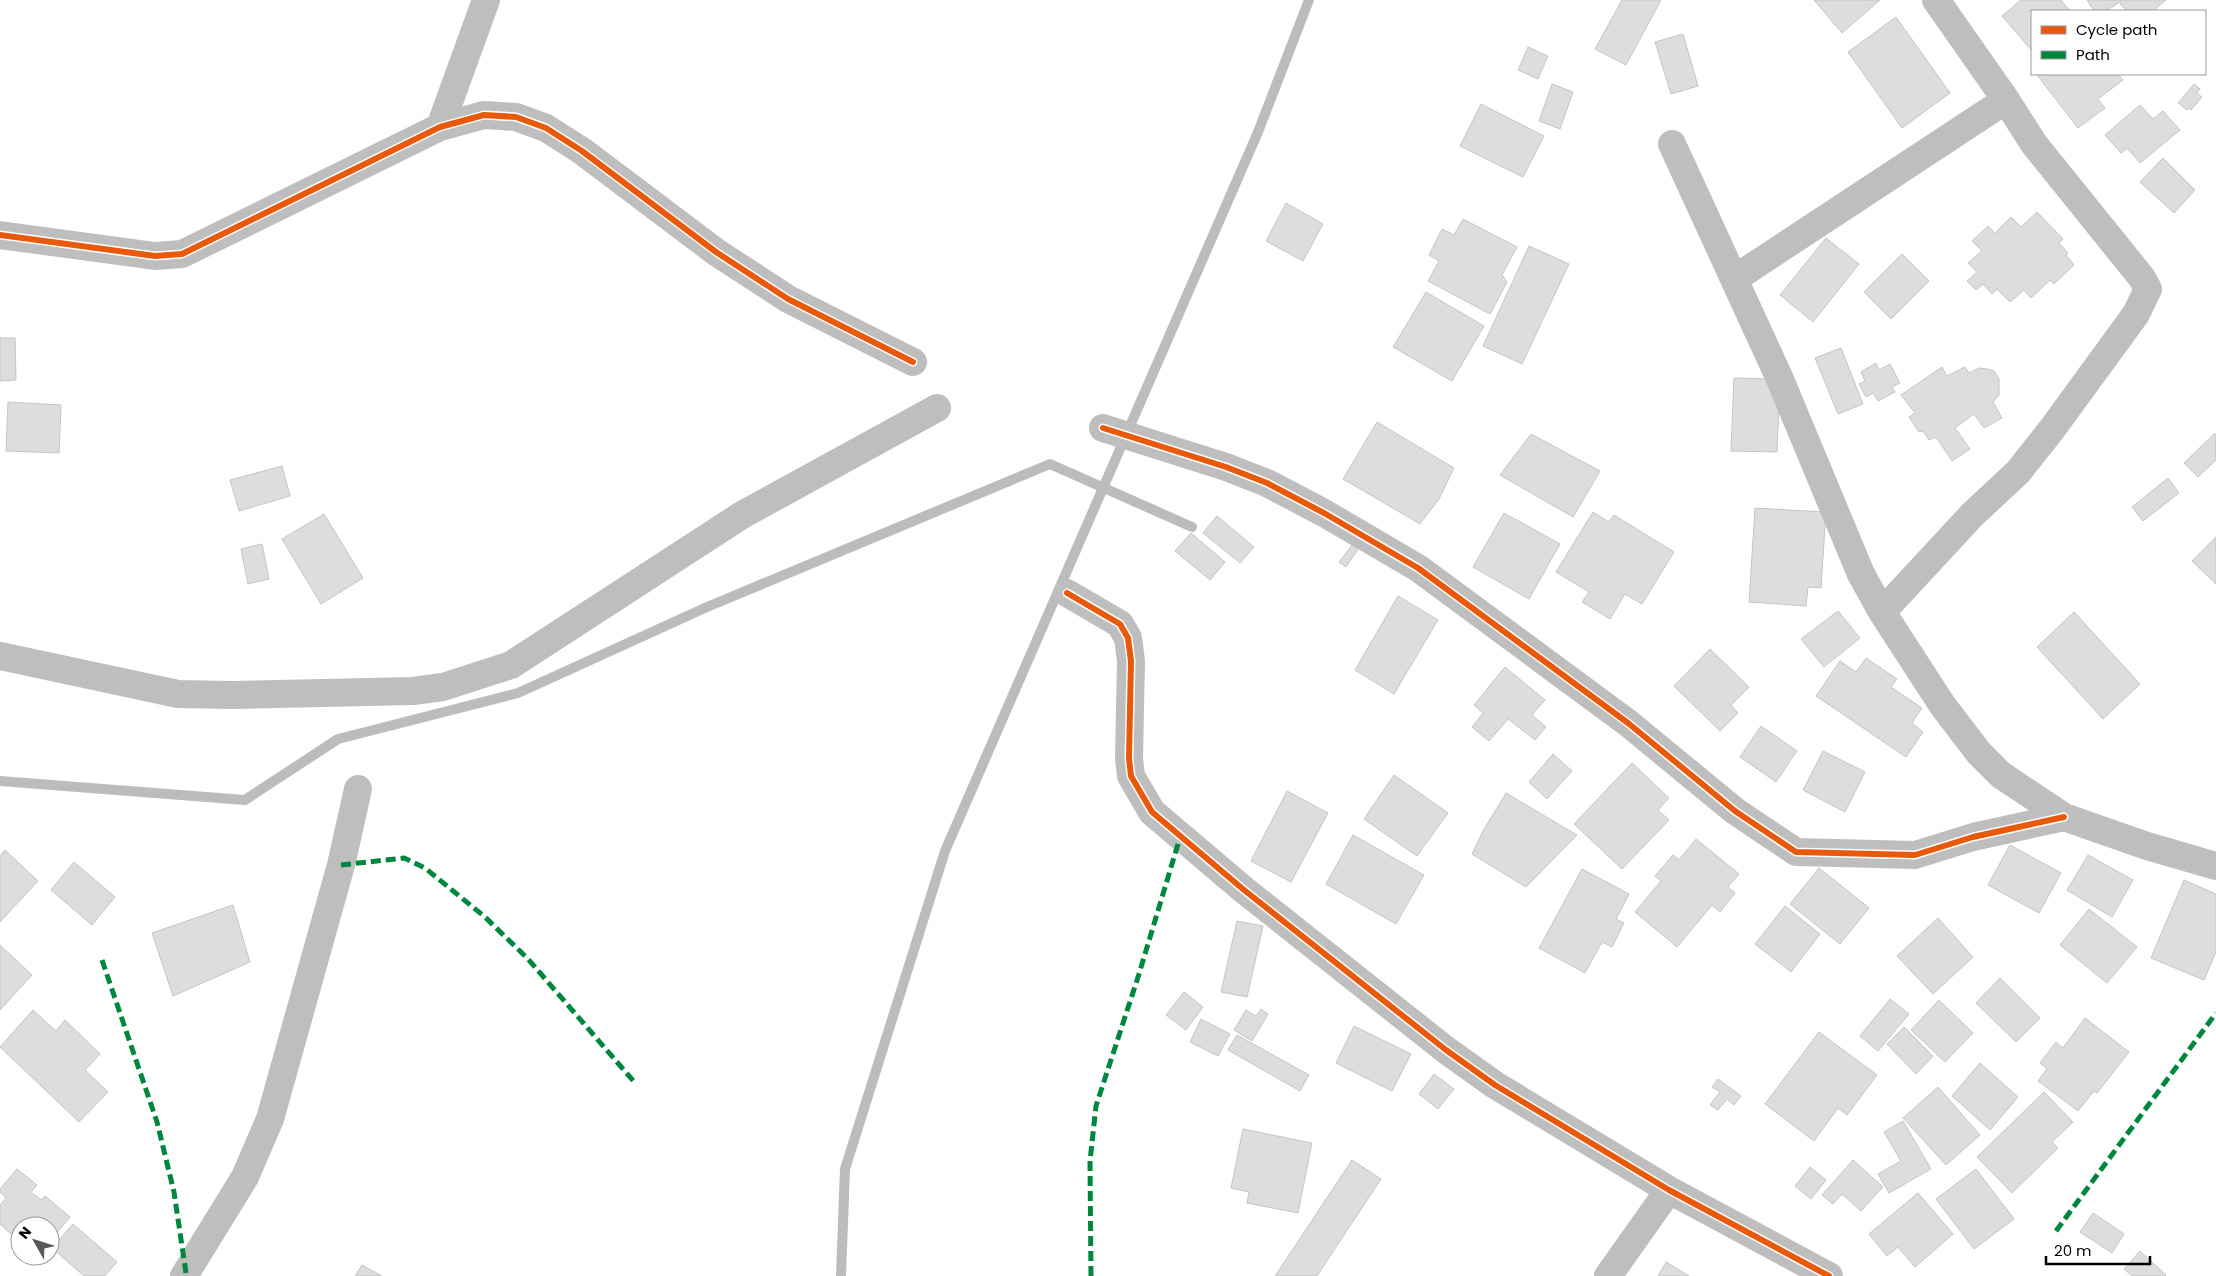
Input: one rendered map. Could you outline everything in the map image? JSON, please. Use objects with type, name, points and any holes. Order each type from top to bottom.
[{"type":"street","points":[[440,127],[486,0]]},
{"type":"street","points":[[1882,612],[1972,515],[2024,465],[2136,314],[2148,289],[2142,278],[2091,213],[2034,144],[2006,100],[1936,0]]},
{"type":"street","points":[[1734,279],[2006,100]]},
{"type":"street","points":[[0,235],[155,256],[182,254],[440,127],[484,115],[516,117],[546,128],[582,151],[661,213],[716,252],[780,293],[913,362]]},
{"type":"street","points":[[1672,144],[1779,377],[1861,574],[1882,612],[1942,706],[1979,753],[2001,775],[2064,817],[2147,846],[2216,866]]},
{"type":"street","points":[[0,656],[178,694],[232,695],[413,691],[444,687],[510,665],[742,515],[937,408]]},
{"type":"street","points":[[1103,428],[1268,482],[1418,568],[1628,723],[1735,811],[1796,852],[1915,855],[1973,837],[2064,817]]},
{"type":"street","points":[[1067,593],[1120,624],[1128,638],[1131,661],[1129,758],[1131,776],[1152,812],[1244,890],[1446,1050],[1495,1086],[1669,1190],[1829,1276]]},
{"type":"street","points":[[184,1276],[244,1177],[270,1119],[341,865],[358,789]]},
{"type":"street","points":[[1608,1276],[1669,1190]]},
{"type":"building","points":[[1622,0],[1661,0],[1626,65],[1595,49]]},
{"type":"building","points":[[1814,0],[1880,0],[1842,33]]},
{"type":"building","points":[[2021,0],[2061,0],[2069,10],[2031,10],[2031,50],[2002,16]]},
{"type":"building","points":[[2087,0],[2123,0],[2108,10],[2093,10]]},
{"type":"building","points":[[2125,0],[2166,0],[2154,10],[2126,10],[2120,4]]},
{"type":"building","points":[[1896,17],[1950,93],[1902,128],[1848,52]]},
{"type":"building","points":[[1683,34],[1698,86],[1671,94],[1655,42]]},
{"type":"building","points":[[1528,47],[1548,56],[1538,79],[1518,70]]},
{"type":"building","points":[[2037,75],[2119,75],[2123,80],[2098,99],[2105,108],[2078,128]]},
{"type":"building","points":[[1552,84],[1573,92],[1560,129],[1539,121]]},
{"type":"building","points":[[2194,84],[2200,89],[2197,93],[2202,97],[2191,110],[2189,108],[2187,110],[2178,103]]},
{"type":"building","points":[[1481,104],[1544,136],[1523,177],[1460,146]]},
{"type":"building","points":[[2140,105],[2153,119],[2163,111],[2180,130],[2140,163],[2127,148],[2121,153],[2105,135]]},
{"type":"building","points":[[2163,158],[2195,190],[2174,213],[2140,182]]},
{"type":"building","points":[[1286,203],[1323,224],[1303,261],[1266,241]]},
{"type":"building","points":[[2037,212],[2063,239],[2059,243],[2068,253],[2066,255],[2074,265],[2054,284],[2050,280],[2031,298],[2024,290],[2010,302],[1997,289],[1992,294],[1983,284],[1976,290],[1967,281],[1977,272],[1968,263],[1982,251],[1972,241],[1988,226],[1995,233],[2011,217],[2021,227]]},
{"type":"building","points":[[1463,219],[1517,247],[1502,275],[1507,282],[1490,314],[1428,281],[1439,261],[1429,255],[1442,229],[1454,235]]},
{"type":"building","points":[[1826,238],[1859,264],[1813,322],[1780,295]]},
{"type":"building","points":[[1529,246],[1569,264],[1522,364],[1483,346]]},
{"type":"building","points":[[1902,254],[1929,281],[1891,319],[1864,292]]},
{"type":"building","points":[[1426,292],[1484,326],[1452,381],[1393,347]]},
{"type":"building","points":[[0,338],[15,338],[16,380],[0,381]]},
{"type":"building","points":[[1841,348],[1863,404],[1838,414],[1815,358]]},
{"type":"building","points":[[1876,363],[1879,370],[1890,364],[1900,383],[1892,387],[1895,392],[1878,401],[1873,393],[1866,397],[1859,384],[1865,381],[1861,372]]},
{"type":"building","points":[[1942,367],[1947,376],[1965,367],[1969,373],[1979,368],[1994,371],[1999,379],[1999,395],[1993,402],[2002,418],[1984,428],[1974,414],[1955,428],[1970,449],[1952,461],[1936,437],[1929,440],[1923,431],[1919,432],[1909,417],[1915,413],[1901,395]]},
{"type":"building","points":[[1734,378],[1780,379],[1777,452],[1731,451]]},
{"type":"building","points":[[8,402],[61,405],[59,453],[6,451]]},
{"type":"building","points":[[1377,422],[1454,468],[1439,499],[1420,524],[1343,479]]},
{"type":"building","points":[[2215,433],[2216,460],[2198,477],[2184,463]]},
{"type":"building","points":[[1531,434],[1600,471],[1573,517],[1500,475]]},
{"type":"building","points":[[282,466],[290,496],[239,511],[230,480]]},
{"type":"building","points":[[2168,478],[2179,493],[2143,521],[2132,507]]},
{"type":"building","points":[[1755,508],[1826,512],[1821,588],[1808,587],[1806,606],[1749,602]]},
{"type":"building","points":[[1593,512],[1609,522],[1614,515],[1674,552],[1642,604],[1625,594],[1610,619],[1582,602],[1589,592],[1556,572]]},
{"type":"building","points":[[1504,513],[1560,544],[1529,599],[1473,567]]},
{"type":"building","points":[[324,514],[363,578],[321,604],[282,539]]},
{"type":"building","points":[[1217,516],[1254,547],[1240,563],[1203,533]]},
{"type":"building","points":[[1191,533],[1225,562],[1210,580],[1175,551]]},
{"type":"building","points":[[2216,537],[2216,584],[2192,561]]},
{"type":"building","points":[[262,544],[269,579],[248,584],[241,549]]},
{"type":"building","points":[[1353,544],[1359,548],[1346,567],[1339,562]]},
{"type":"building","points":[[1398,596],[1438,620],[1394,694],[1355,670]]},
{"type":"building","points":[[1838,611],[1860,638],[1824,667],[1801,639]]},
{"type":"building","points":[[2074,612],[2140,684],[2103,719],[2037,647]]},
{"type":"building","points":[[1710,649],[1749,687],[1731,705],[1738,713],[1720,731],[1674,686]]},
{"type":"building","points":[[1866,658],[1897,679],[1891,687],[1922,708],[1912,723],[1923,732],[1906,757],[1816,696],[1840,661],[1856,672]]},
{"type":"building","points":[[1505,667],[1545,700],[1532,715],[1546,727],[1535,740],[1508,719],[1489,741],[1472,727],[1483,713],[1474,705]]},
{"type":"building","points":[[1761,726],[1797,751],[1776,782],[1740,757]]},
{"type":"building","points":[[1823,751],[1865,772],[1845,812],[1803,790]]},
{"type":"building","points":[[1553,754],[1572,771],[1547,799],[1529,782]]},
{"type":"building","points":[[1632,763],[1669,798],[1658,810],[1669,820],[1622,869],[1574,824]]},
{"type":"building","points":[[1394,775],[1448,813],[1417,856],[1364,819]]},
{"type":"building","points":[[1287,791],[1328,813],[1291,882],[1251,861]]},
{"type":"building","points":[[1506,793],[1577,835],[1526,887],[1472,854],[1483,831]]},
{"type":"building","points":[[1353,835],[1424,875],[1396,924],[1326,884]]},
{"type":"building","points":[[1696,839],[1739,874],[1728,887],[1735,893],[1720,912],[1712,905],[1677,947],[1635,912],[1661,881],[1655,876],[1673,855],[1679,860]]},
{"type":"building","points":[[2010,845],[2061,873],[2039,913],[1988,885]]},
{"type":"building","points":[[5,850],[38,881],[0,922],[0,856]]},
{"type":"building","points":[[2088,855],[2133,880],[2112,917],[2067,890]]},
{"type":"building","points":[[74,862],[115,897],[92,925],[51,890]]},
{"type":"building","points":[[1819,868],[1869,908],[1840,944],[1790,904]]},
{"type":"building","points":[[1582,869],[1629,894],[1616,919],[1624,923],[1612,947],[1602,942],[1585,973],[1539,948]]},
{"type":"building","points":[[2184,880],[2216,894],[2216,952],[2204,980],[2151,958]]},
{"type":"building","points":[[233,905],[250,962],[173,996],[152,933]]},
{"type":"building","points":[[1785,906],[1820,934],[1791,972],[1755,944]]},
{"type":"building","points":[[2089,909],[2137,947],[2107,983],[2060,945]]},
{"type":"building","points":[[1938,918],[1973,957],[1933,994],[1897,956]]},
{"type":"building","points":[[1237,921],[1263,926],[1247,997],[1221,992]]},
{"type":"building","points":[[0,945],[32,975],[0,1010]]},
{"type":"building","points":[[2000,978],[2040,1018],[2016,1042],[1976,1003]]},
{"type":"building","points":[[1184,992],[1203,1007],[1186,1030],[1166,1015]]},
{"type":"building","points":[[1890,999],[1909,1014],[1878,1051],[1860,1036]]},
{"type":"building","points":[[1939,1000],[1973,1033],[1945,1062],[1911,1030]]},
{"type":"building","points":[[1261,1009],[1268,1014],[1252,1041],[1234,1030],[1246,1010],[1256,1016]]},
{"type":"building","points":[[33,1010],[56,1031],[65,1020],[100,1054],[85,1070],[108,1092],[79,1122],[0,1047]]},
{"type":"building","points":[[2085,1018],[2129,1052],[2097,1093],[2094,1091],[2078,1111],[2038,1081],[2047,1069],[2040,1063],[2056,1042],[2063,1048]]},
{"type":"building","points":[[1201,1019],[1230,1034],[1218,1056],[1190,1042]]},
{"type":"building","points":[[1354,1026],[1411,1054],[1392,1091],[1336,1063]]},
{"type":"building","points":[[1904,1027],[1933,1056],[1916,1074],[1887,1044]]},
{"type":"building","points":[[1819,1032],[1877,1075],[1847,1115],[1838,1108],[1814,1141],[1765,1104]]},
{"type":"building","points":[[1237,1035],[1309,1075],[1300,1091],[1228,1050]]},
{"type":"building","points":[[1980,1063],[2018,1097],[1990,1130],[1952,1096]]},
{"type":"building","points":[[1434,1074],[1454,1089],[1438,1109],[1419,1094]]},
{"type":"building","points":[[1718,1079],[1741,1096],[1734,1105],[1727,1099],[1718,1110],[1710,1105],[1720,1092],[1712,1087]]},
{"type":"building","points":[[1938,1087],[1980,1135],[1946,1165],[1903,1118]]},
{"type":"building","points":[[2044,1092],[2073,1122],[2052,1142],[2058,1148],[2012,1193],[1977,1157]]},
{"type":"building","points":[[1903,1121],[1931,1169],[1889,1193],[1878,1174],[1901,1161],[1884,1132]]},
{"type":"building","points":[[1243,1129],[1312,1143],[1298,1213],[1247,1203],[1249,1192],[1231,1188]]},
{"type":"building","points":[[1352,1160],[1381,1179],[1317,1276],[1275,1276]]},
{"type":"building","points":[[1853,1160],[1883,1187],[1861,1211],[1842,1194],[1833,1204],[1822,1195]]},
{"type":"building","points":[[1810,1167],[1826,1180],[1811,1199],[1795,1186]]},
{"type":"building","points":[[17,1169],[37,1185],[31,1192],[41,1200],[45,1196],[70,1217],[60,1229],[60,1216],[10,1216],[10,1233],[0,1224],[0,1205],[6,1198],[0,1192],[0,1189]]},
{"type":"building","points":[[1976,1169],[2014,1219],[1974,1249],[1936,1199]]},
{"type":"building","points":[[1918,1193],[1953,1234],[1915,1267],[1898,1247],[1887,1256],[1869,1234]]},
{"type":"building","points":[[2093,1213],[2124,1234],[2112,1253],[2080,1232]]},
{"type":"building","points":[[73,1224],[117,1262],[105,1276],[84,1276],[60,1255],[60,1239]]},
{"type":"building","points":[[2140,1251],[2166,1275],[2132,1276],[2124,1269]]},
{"type":"building","points":[[1666,1262],[1689,1276],[1658,1276]]},
{"type":"building","points":[[362,1265],[382,1276],[355,1276]]},
{"type":"waterway","points":[[841,1276],[845,1169],[945,851],[1258,132],[1309,0]]},
{"type":"waterway","points":[[0,781],[245,800],[338,739],[518,693],[707,607],[1050,464],[1192,527]]},
{"type":"marked path","points":[[1091,1276],[1090,1161],[1096,1106],[1139,974],[1181,834]]},
{"type":"marked path","points":[[341,865],[404,858],[425,868],[485,917],[528,959],[636,1084]]},
{"type":"marked path","points":[[102,960],[157,1122],[174,1192],[186,1273]]},
{"type":"marked path","points":[[2056,1231],[2216,1013]]},
{"type":"cycle path","points":[[0,235],[155,256],[182,254],[440,127],[484,115],[516,117],[546,128],[582,151],[716,252],[788,299],[913,362]]},
{"type":"cycle path","points":[[1103,428],[1226,467],[1267,483],[1324,513],[1418,568],[1628,723],[1735,811],[1796,852],[1915,855],[1973,837],[2064,817]]},
{"type":"cycle path","points":[[1067,593],[1120,624],[1128,638],[1131,661],[1129,758],[1131,776],[1152,812],[1244,890],[1446,1050],[1495,1085],[1669,1190],[1829,1276]]}]
